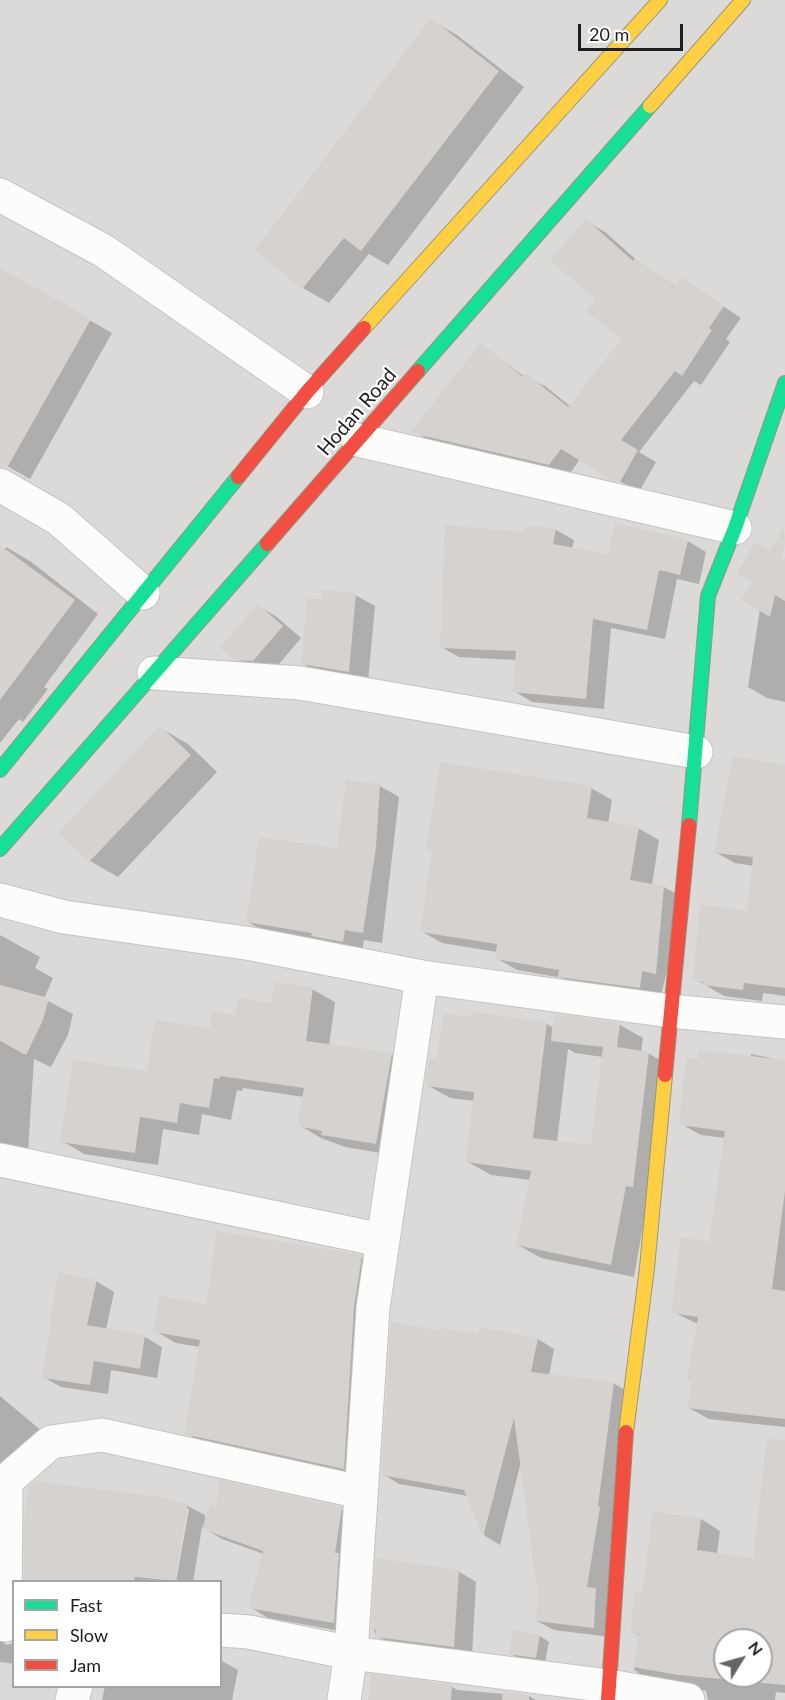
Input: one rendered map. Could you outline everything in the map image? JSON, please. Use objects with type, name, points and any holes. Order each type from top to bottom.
[{"type":"main road","points":[[0,770],[306,392],[660,0]]},
{"type":"main road","name":"Hodan Road","points":[[0,849],[743,0]]},
{"type":"main road","points":[[608,1693],[624,1449],[647,1268],[696,753],[708,596],[735,528],[785,383]]},
{"type":"street","points":[[0,195],[104,251],[306,392]]},
{"type":"street","points":[[358,440],[735,528]]},
{"type":"street","points":[[0,485],[59,519],[143,593]]},
{"type":"street","points":[[154,673],[300,683],[696,753]]},
{"type":"street","points":[[0,900],[64,917],[135,930],[252,944],[422,977],[670,1011],[785,1022]]},
{"type":"street","points":[[345,1700],[351,1653],[373,1308],[381,1240],[422,977]]},
{"type":"street","points":[[0,1160],[381,1240]]},
{"type":"street","points":[[6,1625],[6,1481],[51,1442],[102,1435],[360,1492]]},
{"type":"street","points":[[222,1630],[249,1632],[351,1653],[608,1693],[688,1700]]},
{"type":"shaded area","points":[[0,0],[785,0],[785,1700],[0,1700]]},
{"type":"building","points":[[431,18],[499,71],[361,251],[344,238],[302,289],[255,250]]},
{"type":"building","points":[[586,219],[633,261],[635,258],[675,286],[682,277],[724,306],[709,328],[712,330],[682,376],[675,371],[621,440],[638,450],[620,482],[612,480],[561,449],[549,465],[411,431],[481,343],[523,377],[526,373],[568,407],[622,338],[591,316],[586,310],[595,299],[550,260]]},
{"type":"building","points":[[0,268],[91,319],[7,468],[0,466]]},
{"type":"building","points":[[615,523],[688,540],[680,575],[659,570],[647,630],[593,619],[586,699],[512,692],[516,651],[440,648],[445,525],[525,532],[526,526],[556,528],[553,544],[608,554]]},
{"type":"building","points":[[784,528],[785,542],[782,558],[785,559],[785,601],[775,595],[770,617],[741,600],[752,582],[737,573],[755,542],[770,551]]},
{"type":"building","points":[[0,545],[75,600],[0,700]]},
{"type":"building","points":[[322,590],[356,593],[349,672],[301,664],[307,598],[321,599]]},
{"type":"building","points":[[258,604],[283,626],[253,661],[234,660],[220,648]]},
{"type":"building","points":[[160,726],[191,755],[89,862],[58,833]]},
{"type":"building","points":[[733,756],[785,765],[785,988],[744,983],[743,990],[703,985],[703,982],[693,980],[700,904],[747,911],[753,857],[714,853]]},
{"type":"building","points":[[440,762],[592,786],[587,818],[639,827],[630,880],[664,886],[656,974],[642,971],[640,988],[558,977],[559,970],[495,959],[497,944],[420,932],[432,851],[426,850]]},
{"type":"building","points":[[346,780],[380,784],[376,847],[363,933],[345,930],[343,942],[311,936],[312,933],[246,922],[259,837],[337,848]]},
{"type":"building","points":[[274,982],[313,987],[306,1041],[392,1053],[376,1144],[321,1135],[322,1131],[297,1126],[304,1088],[220,1076],[220,1079],[214,1078],[209,1108],[180,1103],[177,1123],[140,1117],[135,1153],[60,1142],[73,1060],[147,1071],[155,1020],[210,1028],[212,1011],[235,1015],[238,998],[271,1003]]},
{"type":"building","points":[[0,985],[49,998],[43,1020],[26,1055],[0,1041]]},
{"type":"building","points":[[472,1012],[547,1022],[533,1138],[591,1145],[603,1047],[551,1041],[554,1014],[620,1023],[617,1047],[649,1052],[633,1187],[626,1186],[611,1265],[516,1245],[531,1171],[466,1162],[474,1092],[425,1086],[429,1058],[437,1059],[443,1013],[472,1017]]},
{"type":"building","points":[[699,1050],[785,1060],[785,1191],[772,1289],[785,1291],[785,1419],[687,1408],[692,1382],[687,1381],[698,1317],[671,1313],[681,1237],[709,1242],[725,1131],[679,1125],[686,1057],[698,1059]]},
{"type":"building","points":[[217,1231],[362,1255],[354,1307],[344,1469],[184,1434],[200,1340],[153,1332],[160,1296],[206,1304]]},
{"type":"building","points":[[58,1272],[97,1280],[87,1325],[145,1335],[140,1369],[94,1361],[90,1385],[42,1378]]},
{"type":"building","points":[[391,1321],[439,1331],[439,1328],[478,1334],[480,1327],[538,1338],[531,1372],[614,1382],[598,1506],[600,1507],[587,1587],[596,1588],[594,1628],[536,1621],[538,1596],[514,1418],[483,1537],[464,1490],[381,1475]]},
{"type":"building","points":[[767,1439],[785,1440],[785,1685],[773,1684],[773,1628],[713,1628],[713,1678],[633,1667],[639,1634],[631,1633],[634,1592],[641,1593],[645,1576],[652,1514],[655,1512],[701,1518],[697,1550],[753,1558]]},
{"type":"building","points":[[220,1480],[342,1507],[335,1553],[339,1553],[334,1623],[248,1608],[263,1551],[202,1529],[210,1504],[216,1505]]},
{"type":"building","points":[[35,1481],[160,1497],[188,1504],[175,1580],[135,1577],[134,1580],[24,1580],[24,1521],[29,1486]]},
{"type":"building","points":[[376,1558],[459,1570],[454,1647],[375,1637],[376,1630],[371,1630]]},
{"type":"building","points":[[513,1630],[540,1635],[536,1658],[509,1654]]},
{"type":"building","points":[[371,1674],[452,1685],[451,1700],[368,1700]]},
{"type":"building","points":[[503,1691],[529,1695],[529,1700],[502,1700]]},
{"type":"traffic: fast","points":[[418,371],[650,106]]},
{"type":"traffic: fast","points":[[689,825],[708,596],[735,528],[785,383]]},
{"type":"traffic: fast","points":[[0,770],[238,477]]},
{"type":"traffic: fast","points":[[0,849],[267,544]]},
{"type":"traffic: slow","points":[[364,328],[660,0]]},
{"type":"traffic: slow","points":[[650,106],[743,0]]},
{"type":"traffic: slow","points":[[626,1432],[647,1268],[665,1075]]},
{"type":"traffic: jam","points":[[238,477],[307,392],[364,328]]},
{"type":"traffic: jam","points":[[267,544],[418,371]]},
{"type":"traffic: jam","points":[[665,1075],[689,825]]},
{"type":"traffic: jam","points":[[608,1700],[626,1432]]}]
